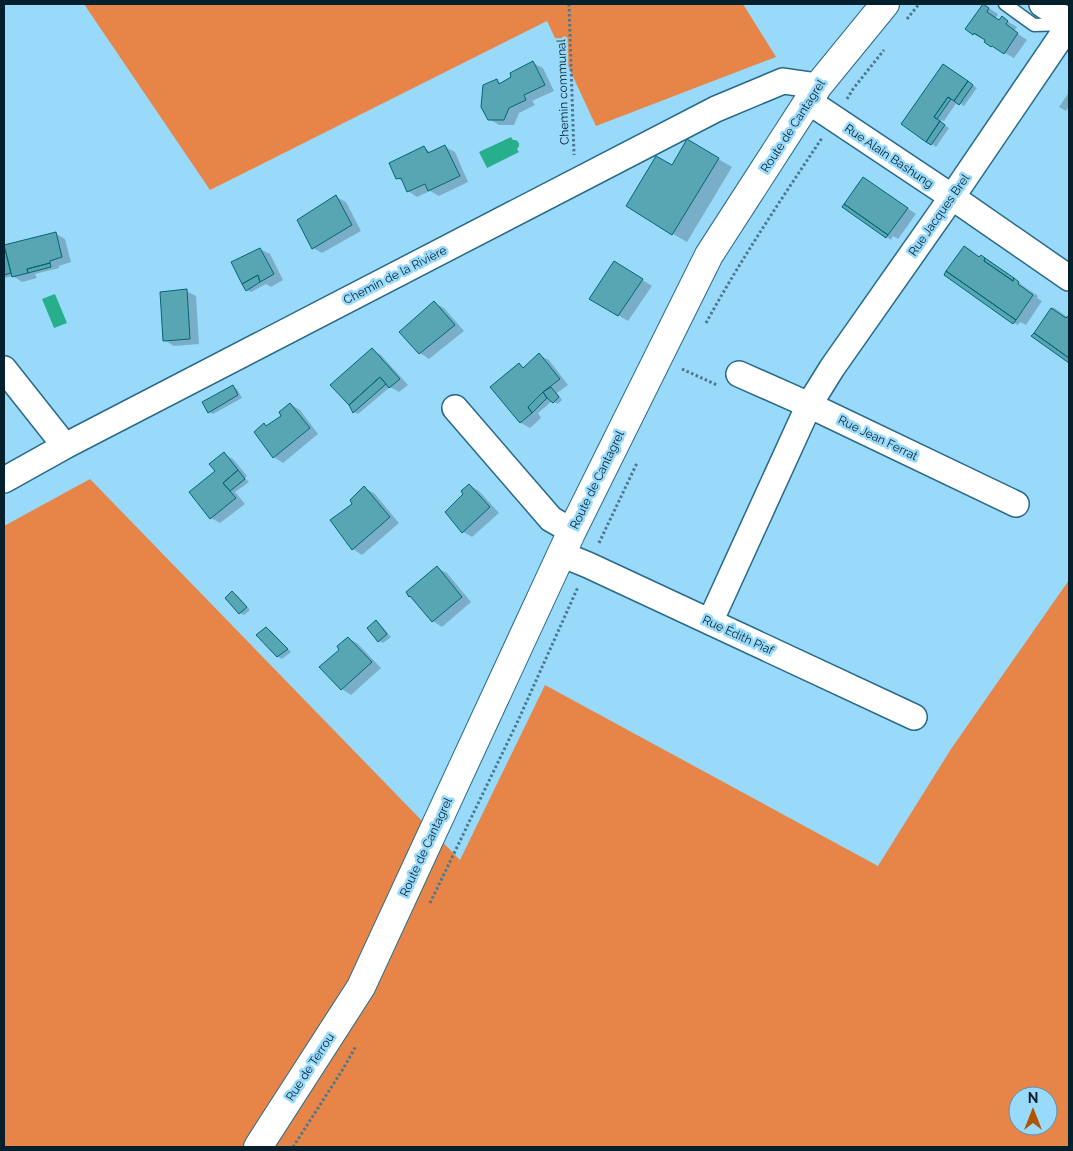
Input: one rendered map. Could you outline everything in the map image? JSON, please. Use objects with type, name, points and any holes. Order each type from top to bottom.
[{"type":"street","name":"Route de Cantagrel","points":[[361,987],[567,542],[709,255],[813,94],[885,4]]},
{"type":"street","points":[[1042,4],[1069,24]]},
{"type":"street","name":"Rue Jacques Brel","points":[[710,622],[809,405],[832,368],[952,197],[1069,24]]},
{"type":"street","name":"Chemin de la Rivière","points":[[4,480],[65,446],[716,109],[783,82],[813,94]]},
{"type":"street","name":"Rue Alain Bashung","points":[[813,94],[952,197],[1069,278]]},
{"type":"street","points":[[4,369],[65,446]]},
{"type":"street","name":"Rue Jean Ferrat","points":[[738,374],[809,405],[1016,504]]},
{"type":"street","name":"Rue Édith Piaf","points":[[455,408],[551,519],[567,542],[588,565],[914,717]]},
{"type":"street","name":"Rue de Terrou","points":[[258,1147],[361,987]]},
{"type":"lane","points":[[1005,4],[1034,25],[1069,24]]},
{"type":"path","name":"Chemin communal","points":[[569,4],[574,153],[578,180]]},
{"type":"shaded area","points":[[84,4],[743,4],[776,57],[596,126],[547,21],[210,190]]},
{"type":"shaded area","points":[[511,137],[519,143],[517,149],[519,152],[487,168],[479,152]]},
{"type":"shaded area","points":[[55,294],[67,323],[54,328],[42,299]]},
{"type":"shaded area","points":[[90,479],[460,860],[545,685],[878,866],[951,749],[1069,580],[1069,1147],[4,1147],[4,526]]},
{"type":"building","points":[[983,4],[989,8],[987,12],[999,20],[1002,16],[1008,21],[1006,24],[1018,33],[1004,54],[984,42],[985,40],[965,29]]},
{"type":"building","points":[[533,61],[545,85],[524,95],[526,100],[509,108],[504,120],[488,120],[481,107],[483,85],[497,79],[499,84],[511,77],[510,73]]},
{"type":"building","points":[[943,64],[968,81],[954,101],[948,97],[934,117],[940,121],[926,142],[901,124]]},
{"type":"building","points":[[968,81],[973,85],[959,105],[954,101]]},
{"type":"building","points":[[948,97],[951,99],[937,119],[934,117]]},
{"type":"building","points":[[940,121],[945,125],[931,145],[926,142]]},
{"type":"building","points":[[687,139],[719,158],[672,235],[626,206],[656,156],[672,165]]},
{"type":"building","points":[[445,145],[460,176],[428,191],[425,184],[407,192],[401,178],[396,179],[389,163],[424,146],[428,153]]},
{"type":"building","points":[[863,177],[908,208],[888,235],[844,204]]},
{"type":"building","points":[[336,195],[352,225],[312,249],[297,220]]},
{"type":"building","points":[[844,204],[888,235],[886,238],[842,207]]},
{"type":"building","points":[[56,232],[62,257],[50,261],[50,263],[27,269],[28,273],[12,277],[4,245]]},
{"type":"building","points":[[964,246],[979,257],[981,255],[985,258],[984,261],[1013,281],[1014,278],[1019,282],[1018,284],[1033,295],[1016,320],[946,271]]},
{"type":"building","points":[[260,248],[274,274],[260,282],[258,275],[242,284],[231,262]]},
{"type":"building","points":[[4,249],[11,273],[4,275]]},
{"type":"building","points":[[985,258],[1014,278],[1013,281],[984,261]]},
{"type":"building","points":[[614,261],[643,279],[618,316],[589,299]]},
{"type":"building","points":[[50,263],[51,267],[28,273],[27,269]]},
{"type":"building","points":[[946,271],[1016,320],[1013,324],[944,275]]},
{"type":"building","points":[[258,275],[260,282],[246,291],[242,284]]},
{"type":"building","points":[[187,289],[190,339],[163,341],[160,292]]},
{"type":"building","points":[[434,301],[455,325],[419,354],[399,332]]},
{"type":"building","points":[[1051,308],[1066,318],[1069,317],[1069,358],[1034,333]]},
{"type":"building","points":[[1034,333],[1069,358],[1069,363],[1031,336]]},
{"type":"building","points":[[372,348],[400,379],[389,388],[380,377],[349,405],[330,385]]},
{"type":"building","points":[[539,353],[560,379],[528,407],[532,413],[520,423],[490,387],[519,363],[523,368]]},
{"type":"building","points":[[380,377],[386,384],[353,413],[349,405]]},
{"type":"building","points":[[233,385],[238,395],[208,413],[202,402]]},
{"type":"building","points":[[551,387],[559,397],[553,403],[543,392]]},
{"type":"building","points":[[543,392],[547,398],[532,413],[528,407]]},
{"type":"building","points":[[290,403],[310,428],[273,458],[254,432],[264,423],[266,426],[281,416],[279,412]]},
{"type":"building","points":[[224,452],[238,470],[223,483],[236,498],[210,519],[189,492],[215,471],[209,464]]},
{"type":"building","points":[[238,470],[245,479],[230,491],[223,483]]},
{"type":"building","points":[[469,484],[490,507],[462,533],[445,512],[463,494],[461,491]]},
{"type":"building","points":[[364,486],[390,517],[352,550],[330,520],[352,504],[350,500]]},
{"type":"building","points":[[437,566],[462,597],[432,622],[406,592]]},
{"type":"building","points":[[232,591],[247,607],[239,614],[225,598]]},
{"type":"building","points":[[376,620],[387,634],[378,642],[367,628]]},
{"type":"building","points":[[266,627],[288,649],[277,657],[256,635]]},
{"type":"building","points":[[348,637],[372,662],[341,690],[319,667],[339,650],[337,646]]}]
